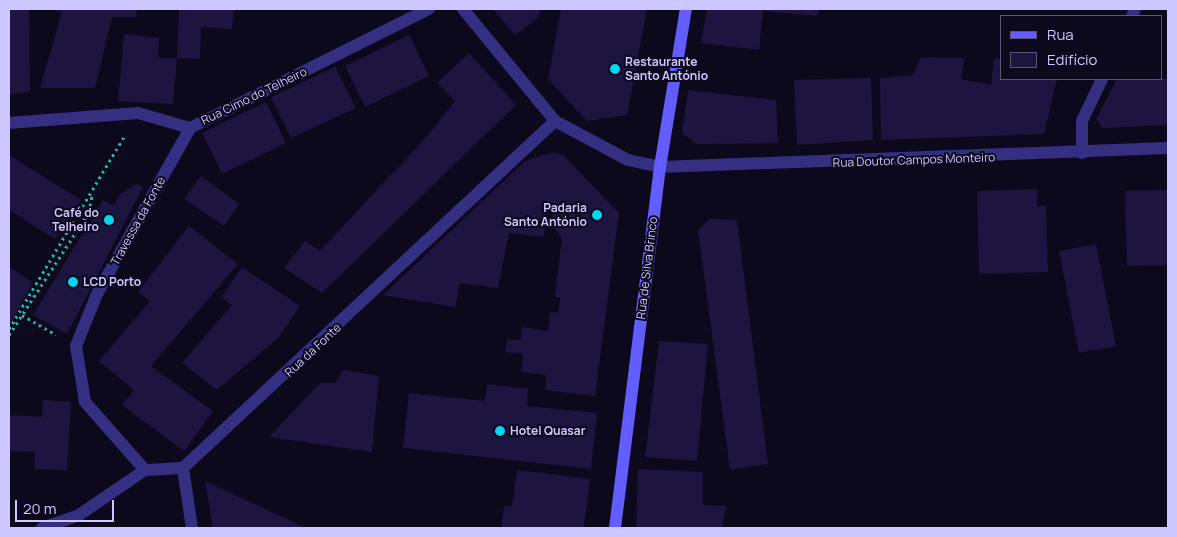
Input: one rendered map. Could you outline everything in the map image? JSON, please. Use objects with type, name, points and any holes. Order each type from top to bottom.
[{"type":"main road","name":"Rua de Silva Brinco","points":[[615,528],[660,167],[686,9]]},
{"type":"street","name":"Rua Cimo do Telheiro","points":[[9,123],[138,113],[190,128],[429,9]]},
{"type":"street","points":[[463,9],[555,121]]},
{"type":"street","points":[[1082,153],[1082,121],[1102,80]]},
{"type":"street","name":"Rua Doutor Campos Monteiro","points":[[555,121],[628,160],[660,167],[1082,153],[1168,148]]},
{"type":"street","name":"Rua da Fonte","points":[[183,468],[555,121]]},
{"type":"street","name":"Travessa da Fonte","points":[[76,346],[97,294],[190,128]]},
{"type":"street","points":[[76,346],[85,402],[145,470]]},
{"type":"street","points":[[42,528],[79,515],[145,470],[183,468],[192,528]]},
{"type":"path","points":[[9,329],[92,193],[138,113]]},
{"type":"path","points":[[9,335],[89,212],[92,193]]},
{"type":"path","points":[[22,316],[76,346]]},
{"type":"building","points":[[9,9],[29,9],[30,91],[9,95]]},
{"type":"building","points":[[50,9],[137,9],[136,17],[112,17],[95,88],[40,88],[62,12]]},
{"type":"building","points":[[179,9],[234,9],[232,29],[201,27],[200,59],[177,58]]},
{"type":"building","points":[[493,9],[540,9],[538,18],[515,35]]},
{"type":"building","points":[[561,9],[647,9],[627,115],[587,121],[548,79]]},
{"type":"building","points":[[707,9],[819,9],[817,16],[763,11],[759,50],[701,43]]},
{"type":"building","points":[[124,34],[159,38],[158,58],[177,58],[173,104],[118,101]]},
{"type":"building","points":[[409,35],[429,76],[365,107],[345,66]]},
{"type":"building","points":[[469,53],[516,105],[322,293],[284,268],[305,241],[320,251],[429,134],[455,101],[437,83]]},
{"type":"building","points":[[921,57],[965,58],[961,79],[991,85],[994,58],[1000,59],[1000,80],[1057,80],[1044,134],[881,140],[880,78],[913,75]]},
{"type":"building","points":[[335,67],[356,108],[291,138],[271,97]]},
{"type":"building","points":[[871,78],[873,140],[797,145],[794,80]]},
{"type":"building","points":[[1162,78],[1167,78],[1168,125],[1102,128],[1096,119],[1116,80],[1162,80]]},
{"type":"building","points":[[688,90],[776,100],[778,143],[697,144],[682,133]]},
{"type":"building","points":[[266,102],[286,143],[222,174],[202,133]]},
{"type":"building","points":[[553,152],[563,155],[619,213],[595,396],[545,390],[546,375],[521,372],[523,354],[505,352],[507,339],[521,340],[522,327],[548,331],[550,312],[558,313],[560,298],[555,297],[562,238],[552,225],[554,203],[547,203],[544,237],[509,233],[498,288],[460,283],[455,307],[383,295],[525,161]]},
{"type":"building","points":[[9,155],[81,200],[55,239],[9,210]]},
{"type":"building","points":[[201,176],[239,204],[224,226],[184,199]]},
{"type":"building","name":"LCD Porto","points":[[136,184],[143,187],[67,334],[33,315],[103,200],[114,206],[120,194]]},
{"type":"building","points":[[1037,189],[1037,206],[1046,206],[1048,272],[979,274],[977,191]]},
{"type":"building","points":[[1168,190],[1168,265],[1127,266],[1125,191]]},
{"type":"building","points":[[710,219],[737,220],[768,464],[730,470],[698,230]]},
{"type":"building","points":[[189,226],[238,264],[151,366],[213,411],[184,451],[122,405],[134,390],[99,361],[150,301],[138,292]]},
{"type":"building","points":[[1096,244],[1116,346],[1079,353],[1059,251]]},
{"type":"building","points":[[9,267],[33,282],[9,326]]},
{"type":"building","points":[[242,267],[300,306],[279,337],[217,390],[182,363],[232,305],[221,297]]},
{"type":"building","points":[[659,341],[708,344],[697,461],[645,457]]},
{"type":"building","points":[[343,370],[379,376],[372,452],[269,437],[320,383],[335,383]]},
{"type":"building","name":"Hotel Quasar","points":[[487,384],[528,389],[527,406],[597,413],[591,469],[403,448],[409,393],[485,401]]},
{"type":"building","points":[[43,400],[71,402],[67,470],[34,469],[35,452],[9,451],[10,415],[42,417]]},
{"type":"building","points":[[638,469],[703,472],[703,505],[726,506],[722,528],[636,528]]},
{"type":"building","points":[[517,470],[590,479],[584,528],[501,528],[504,505],[512,506]]},
{"type":"building","points":[[205,481],[276,514],[306,528],[213,528]]},
{"type":"place","name":"Restaurante Santo António","points":[[615,69]]},
{"type":"place","name":"Padaria Santo António","points":[[597,215]]},
{"type":"place","name":"Café do Telheiro","points":[[109,220]]},
{"type":"place","name":"LCD Porto","points":[[73,282]]},
{"type":"place","name":"Hotel Quasar","points":[[500,431]]}]
